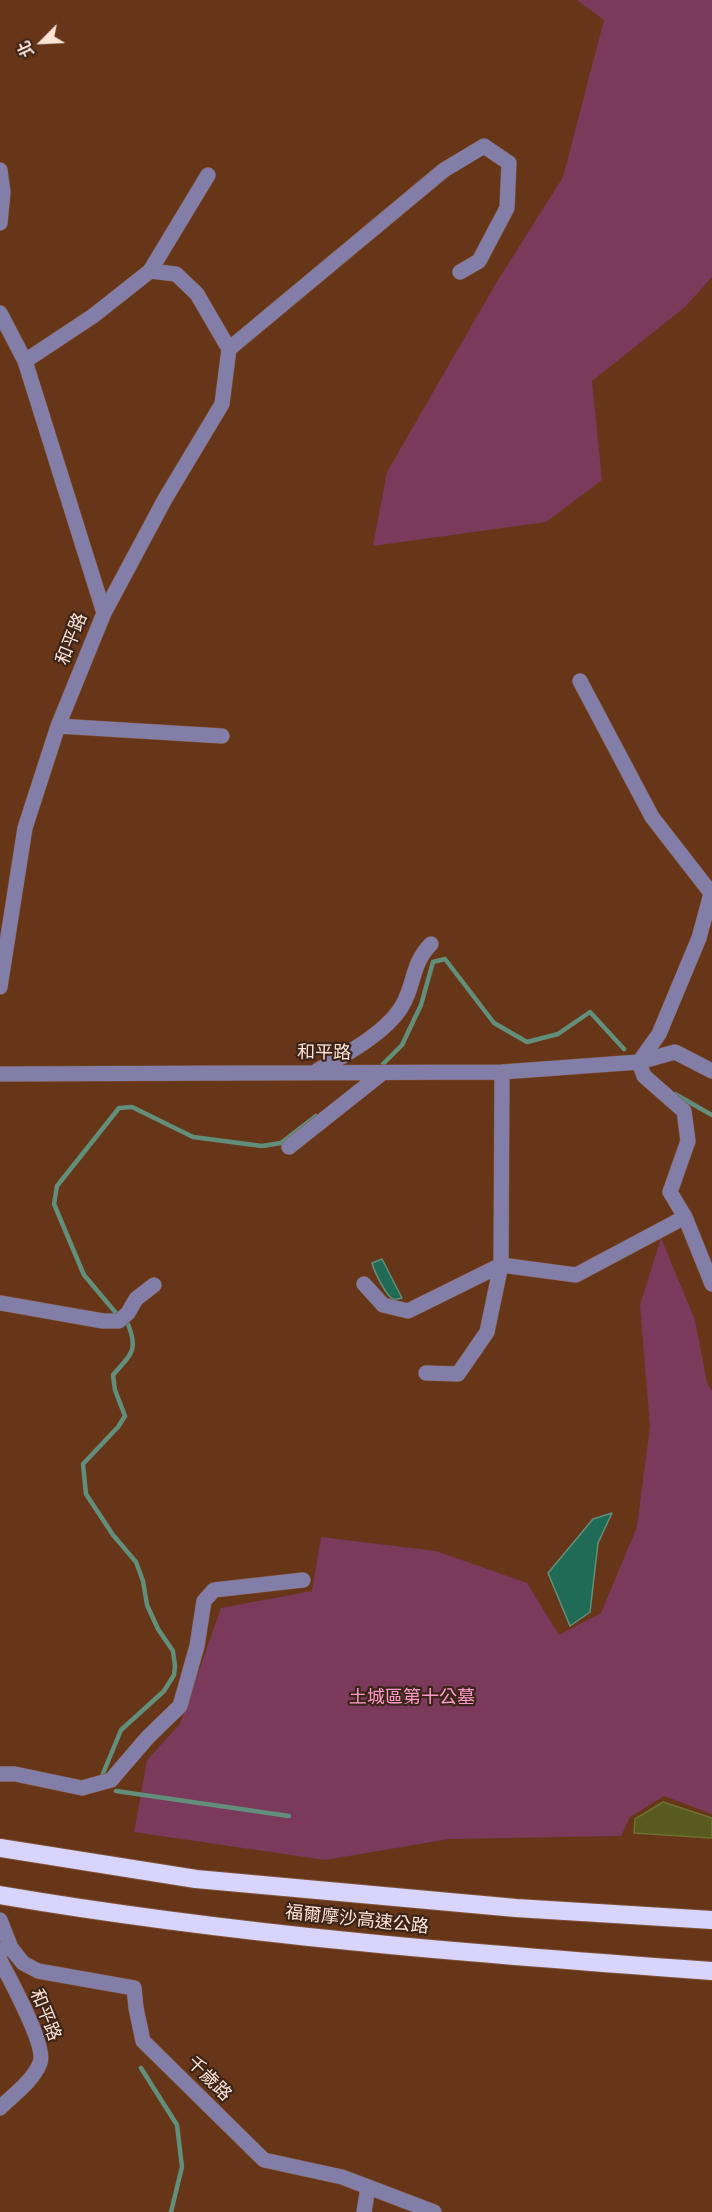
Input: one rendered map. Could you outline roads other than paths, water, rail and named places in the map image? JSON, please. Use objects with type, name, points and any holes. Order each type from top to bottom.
[{"type":"highway","name":"福爾摩沙高速公路","points":[[0,1848],[196,1879],[516,1908],[712,1920]]},
{"type":"highway","name":"福爾摩沙高速公路","points":[[7,1896],[199,1924],[509,1957],[712,1971]]},
{"type":"street","points":[[229,349],[444,170],[484,146],[509,163],[507,208],[479,261],[460,272]]},
{"type":"street","points":[[0,170],[3,192],[0,223]]},
{"type":"street","points":[[25,361],[93,316],[150,270],[208,175]]},
{"type":"street","points":[[104,613],[165,499],[222,404],[229,349],[197,294],[176,274],[150,270]]},
{"type":"street","name":"和平路","points":[[0,313],[25,361],[104,613],[58,726],[25,828],[0,987]]},
{"type":"street","points":[[579,681],[652,817],[711,891],[699,938],[659,1034],[639,1062],[644,1076],[684,1111],[688,1141],[670,1192],[685,1217],[712,1284]]},
{"type":"street","points":[[58,726],[222,736]]},
{"type":"street","points":[[315,1071],[336,1061],[387,1024],[403,1006],[421,955],[431,944]]},
{"type":"street","name":"和平路","points":[[0,1074],[502,1072],[639,1062],[675,1052],[712,1071]]},
{"type":"street","points":[[426,1373],[458,1374],[487,1332],[501,1265],[502,1072]]},
{"type":"street","points":[[289,1147],[381,1074]]},
{"type":"street","points":[[364,1284],[383,1305],[408,1311],[501,1265],[576,1275],[685,1217]]},
{"type":"street","points":[[0,1303],[103,1321],[119,1321],[128,1313],[136,1299],[154,1285]]},
{"type":"street","points":[[0,1774],[15,1774],[82,1788],[111,1780],[148,1737],[180,1706],[197,1646],[204,1601],[214,1590],[303,1580]]},
{"type":"street","points":[[0,1920],[6,1949]]},
{"type":"street","name":"千歲路","points":[[6,1949],[23,1963],[38,1971],[134,1988],[143,2041],[264,2160],[342,2177],[434,2212]]},
{"type":"street","name":"和平路","points":[[0,1960],[40,2043],[41,2061],[29,2079],[0,2108]]},
{"type":"street","points":[[364,2212],[368,2187]]},
{"type":"waterway","points":[[383,1064],[402,1045],[421,1005],[433,962],[445,959],[494,1023],[527,1042],[558,1034],[590,1012],[624,1049]]},
{"type":"waterway","points":[[675,1094],[712,1115]]},
{"type":"waterway","points":[[116,1313],[84,1275],[54,1204],[57,1186],[119,1108],[132,1107],[193,1137],[262,1146],[281,1143],[316,1116]]},
{"type":"waterway","points":[[102,1776],[121,1730],[164,1691],[174,1675],[175,1666],[173,1651],[158,1629],[147,1605],[143,1581],[136,1562],[113,1535],[86,1494],[83,1464],[118,1427],[125,1416],[115,1390],[113,1375],[133,1347],[128,1324]]},
{"type":"waterway","points":[[116,1791],[289,1816]]},
{"type":"waterway","points":[[141,2068],[177,2125],[182,2167],[171,2212]]},
{"type":"park label","name":"土城區第十公墓","points":[[412,1698]]}]
